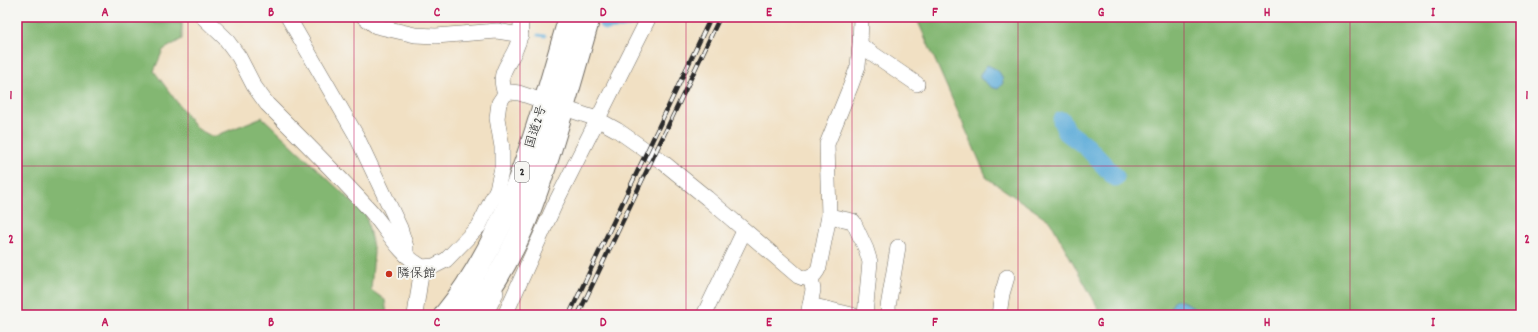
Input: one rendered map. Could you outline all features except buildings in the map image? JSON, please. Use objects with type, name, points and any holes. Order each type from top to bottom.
[{"type":"highway","name":"国道2号","points":[[470,315],[492,286],[506,264],[518,241],[539,186],[570,17]]},
{"type":"highway","name":"国道2号","points":[[445,315],[459,298],[476,272],[512,201],[554,104],[589,17]]},
{"type":"street","points":[[203,17],[230,44],[239,57],[254,86],[268,104],[370,210],[395,244],[412,261],[422,266],[434,266],[446,260],[478,226],[497,189],[502,168],[502,147],[497,110],[499,103],[505,94],[511,92],[554,104],[597,119],[617,130],[659,159],[798,276],[805,279],[811,278],[815,275],[819,267],[829,216],[827,144],[858,66],[861,17]]},
{"type":"street","points":[[288,17],[356,135],[400,228],[406,247],[406,255]]},
{"type":"street","points":[[364,17],[376,26],[415,35],[436,36],[497,31],[521,35]]},
{"type":"street","points":[[505,94],[502,84],[502,76],[504,69],[516,49],[521,35],[521,17]]},
{"type":"street","points":[[505,315],[555,204],[649,17]]},
{"type":"street","points":[[860,45],[917,84]]},
{"type":"street","points":[[829,216],[853,221],[866,249],[870,262],[865,315]]},
{"type":"street","points":[[704,315],[744,231]]},
{"type":"street","points":[[889,315],[888,307],[898,247]]},
{"type":"street","points":[[484,315],[499,288],[506,264]]},
{"type":"street","points":[[415,315],[422,266]]},
{"type":"street","points":[[811,278],[813,290],[809,310],[852,315]]},
{"type":"street","points":[[999,315],[1002,294],[1007,278]]},
{"type":"green space","points":[[17,17],[151,17],[155,23],[182,23],[182,39],[163,50],[154,71],[196,128],[213,137],[262,117],[366,215],[374,252],[371,290],[385,300],[387,315],[17,315]]},
{"type":"green space","points":[[916,17],[1521,17],[1521,315],[1102,315],[1050,221],[987,178]]},
{"type":"water","points":[[987,65],[996,70],[1001,76],[1003,83],[998,89],[991,87],[980,78],[980,74]]},
{"type":"water","points":[[1175,300],[1183,301],[1189,304],[1199,315],[1169,315],[1169,310]]},
{"type":"waterway","points":[[607,21],[634,17]]},
{"type":"waterway","points":[[538,35],[545,36]]},
{"type":"waterway","points":[[1062,121],[1067,132],[1086,146],[1115,177]]},
{"type":"railway","points":[[569,315],[711,17]]},
{"type":"railway","points":[[578,315],[720,17]]},
{"type":"place","name":"隣保館","points":[[389,274]]}]
